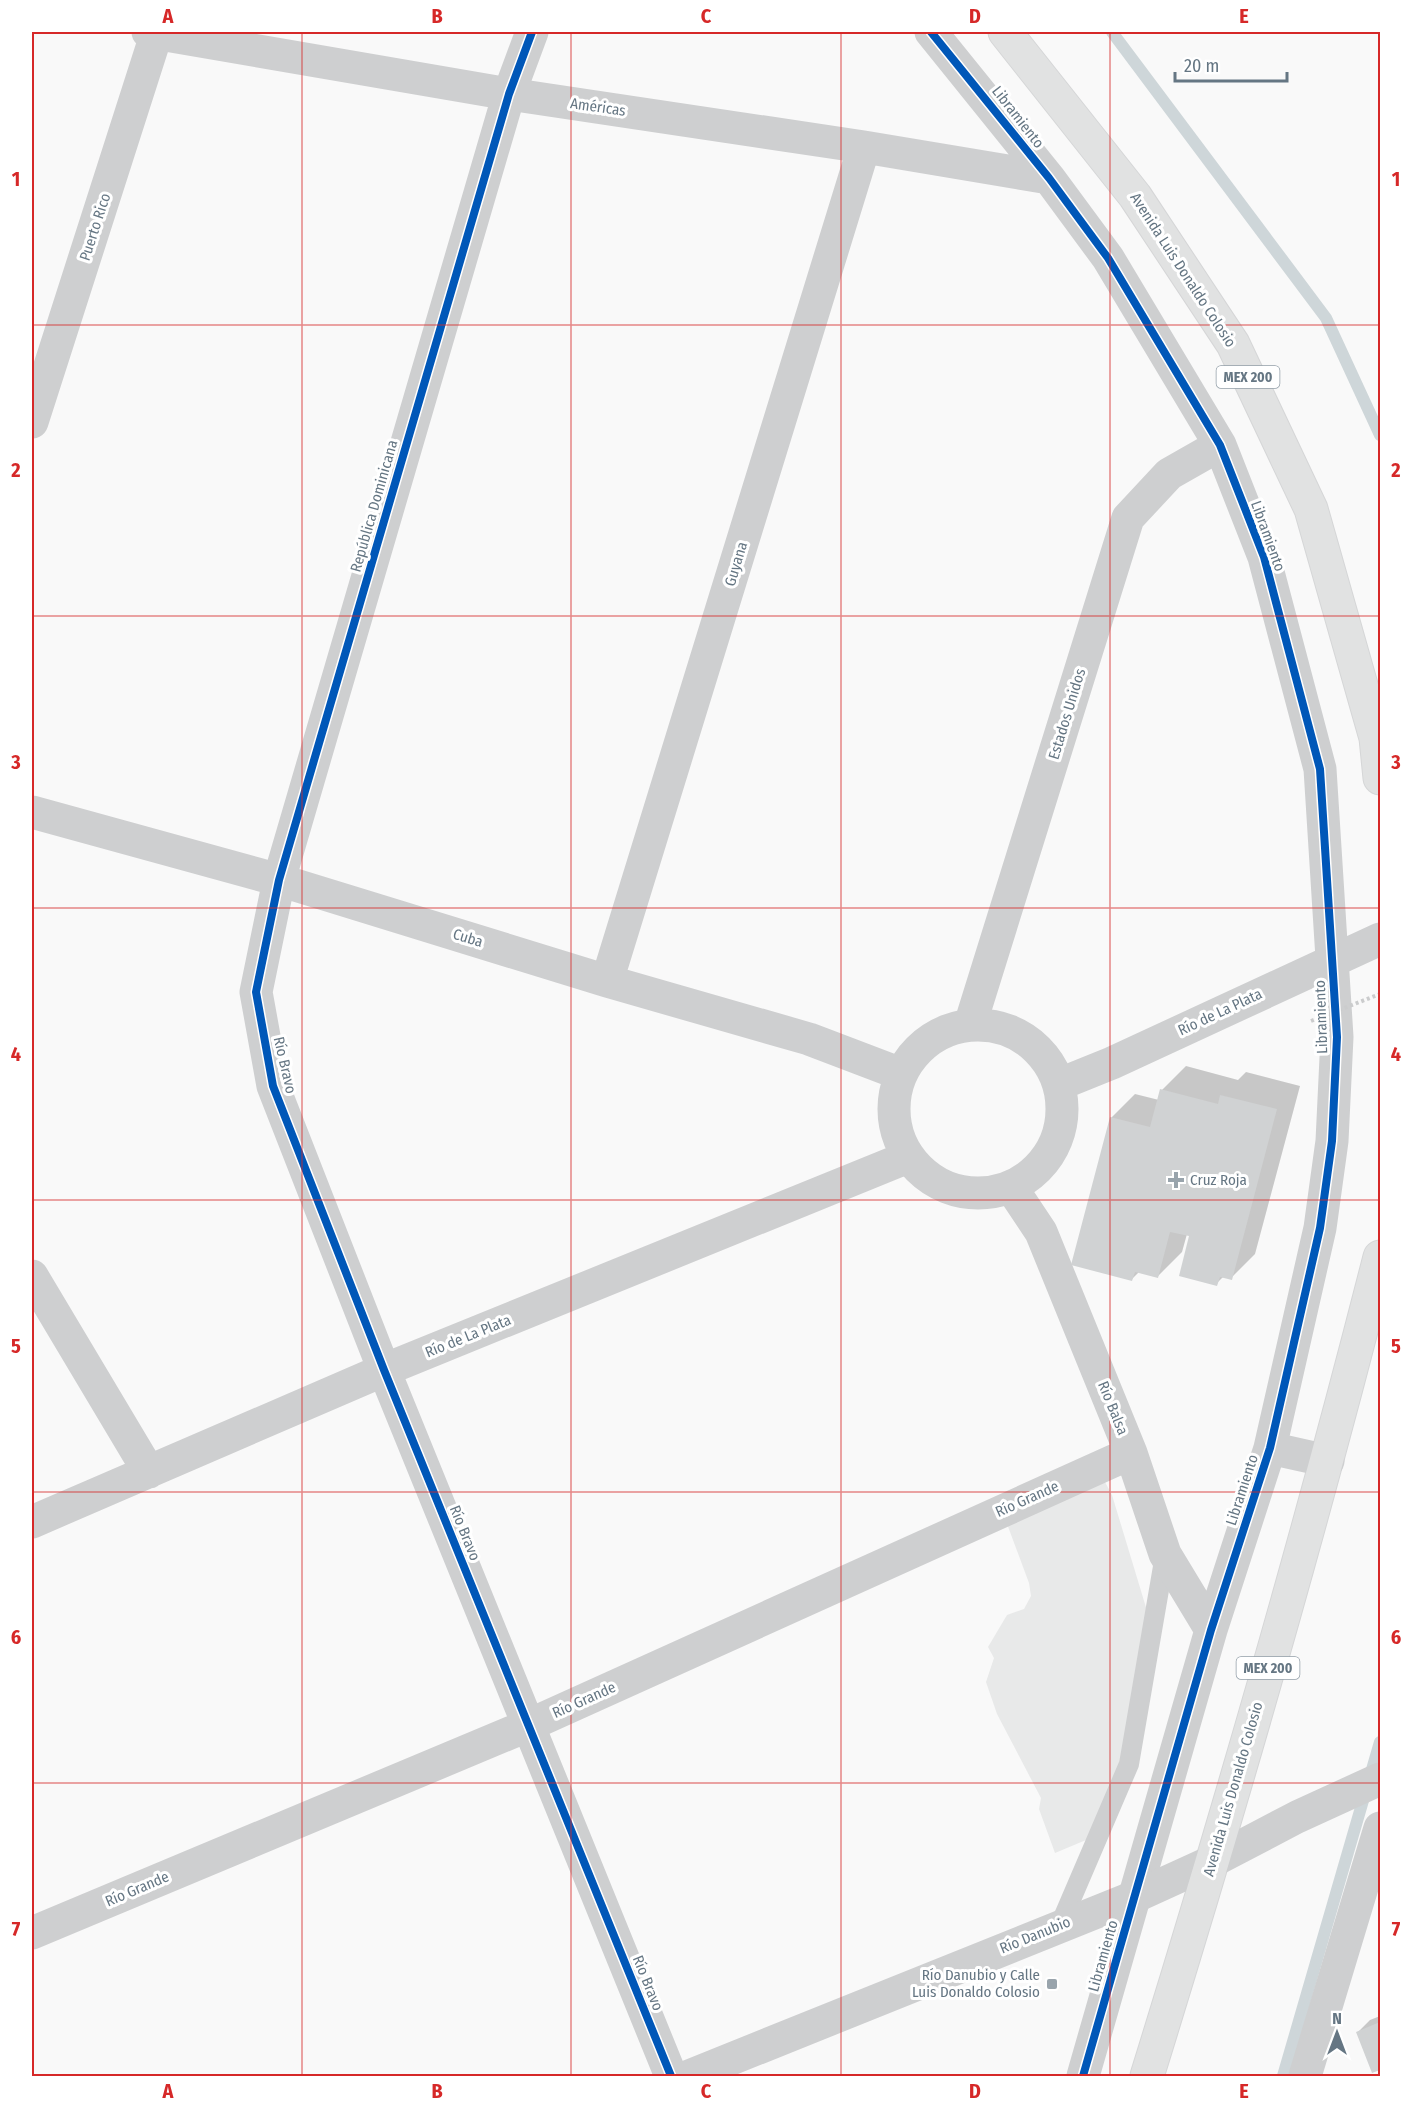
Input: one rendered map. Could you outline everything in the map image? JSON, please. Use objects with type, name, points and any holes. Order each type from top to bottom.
[{"type":"main road","name":"Avenida Luis Donaldo Colosio","points":[[1005,32],[1135,196],[1233,344],[1311,509],[1376,738],[1380,778]]},
{"type":"main road","name":"Avenida Luis Donaldo Colosio","points":[[1147,2076],[1213,1861],[1328,1461],[1380,1257]]},
{"type":"street","name":"Américas","points":[[154,32],[509,93],[864,147],[1049,178]]},
{"type":"street","name":"Puerto Rico","points":[[32,422],[154,32]]},
{"type":"street","name":"República Dominicana","points":[[256,992],[279,880],[509,93],[532,32]]},
{"type":"street","name":"Libramiento","points":[[931,32],[1049,178],[1108,258],[1220,445],[1264,557],[1320,769],[1337,1037],[1332,1141],[1320,1228],[1270,1448],[1211,1630],[1083,2076]]},
{"type":"street","name":"Guyana","points":[[607,981],[864,147]]},
{"type":"street","name":"Estados Unidos","points":[[970,1024],[1128,518],[1169,474],[1220,445]]},
{"type":"street","name":"Cuba","points":[[32,812],[279,880],[607,981],[809,1039],[901,1074]]},
{"type":"street","name":"Río de La Plata","points":[[1060,1084],[1112,1063],[1380,939]]},
{"type":"street","name":"Río Bravo","points":[[256,992],[273,1086],[384,1370],[671,2076]]},
{"type":"street","points":[[970,1024],[1008,1030],[1041,1051],[1060,1084],[1064,1108],[1060,1133],[1053,1148],[1033,1174],[1011,1187],[983,1194],[954,1190],[928,1177],[908,1157],[896,1131],[894,1102],[901,1074],[917,1050],[941,1032],[970,1024]]},
{"type":"street","name":"Río de La Plata","points":[[32,1522],[384,1370],[908,1157]]},
{"type":"street","name":"Río Balsa","points":[[1011,1187],[1041,1232],[1131,1453],[1165,1554],[1211,1630]]},
{"type":"street","points":[[32,1276],[149,1472]]},
{"type":"street","points":[[1270,1448],[1328,1461]]},
{"type":"street","name":"Río Grande","points":[[32,1933],[529,1725],[1131,1453]]},
{"type":"street","name":"Río Danubio","points":[[689,2076],[1134,1897],[1380,1779]]},
{"type":"street","points":[[1305,2076],[1380,1828]]},
{"type":"lane","points":[[1060,1925],[1129,1764],[1165,1554]]},
{"type":"path","points":[[1311,1021],[1380,994]]},
{"type":"shaded area","points":[[1099,1471],[1112,1495],[1151,1624],[1126,1760],[1098,1835],[1055,1853],[1039,1809],[1041,1798],[997,1714],[986,1682],[994,1658],[988,1647],[1007,1615],[1024,1609],[1031,1596],[1029,1583],[1003,1513]]},
{"type":"building","name":"Cruz Roja","points":[[1160,1089],[1218,1104],[1220,1095],[1277,1109],[1232,1280],[1220,1277],[1217,1286],[1179,1276],[1189,1236],[1170,1232],[1158,1278],[1135,1272],[1132,1281],[1071,1265],[1110,1117],[1150,1127]]},
{"type":"building","points":[[1380,2022],[1380,2070],[1372,2073],[1356,2032]]},
{"type":"waterway","points":[[1112,32],[1326,318],[1380,435]]},
{"type":"waterway","points":[[1283,2076],[1380,1742]]},
{"type":"cycle path","points":[[532,32],[509,94],[279,880],[256,992],[273,1086],[384,1370],[671,2076]]},
{"type":"cycle path","points":[[931,32],[1049,178],[1108,258],[1220,445],[1264,557],[1320,769],[1337,1037],[1332,1141],[1320,1228],[1270,1448],[1211,1630],[1083,2076]]},
{"type":"place","name":"Cruz Roja","points":[[1176,1180]]},
{"type":"place","name":"Río Danubio y Calle Luis Donaldo Colosio","points":[[1052,1984]]}]
